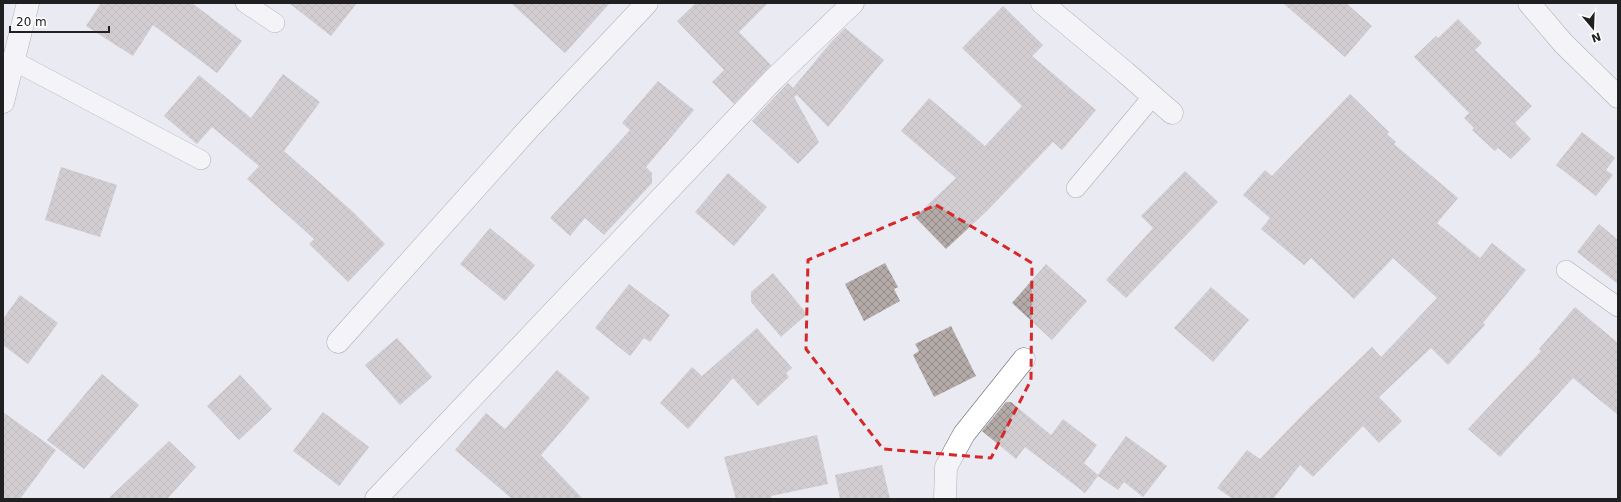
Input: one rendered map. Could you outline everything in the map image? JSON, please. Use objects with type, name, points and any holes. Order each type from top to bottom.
[{"type":"street","points":[[3,102],[28,3]]},
{"type":"street","points":[[338,342],[527,131],[647,3]]},
{"type":"street","points":[[376,499],[773,80],[853,3]]},
{"type":"street","points":[[1042,3],[1172,113]]},
{"type":"street","points":[[1529,3],[1563,43],[1618,97]]},
{"type":"street","points":[[945,499],[946,467],[964,434],[1024,359]]},
{"type":"lane","points":[[245,3],[275,23]]},
{"type":"lane","points":[[14,61],[201,160]]},
{"type":"lane","points":[[1076,188],[1153,96]]},
{"type":"lane","points":[[1566,270],[1618,308]]},
{"type":"highlighted area","points":[[936,205],[1032,263],[1031,380],[991,458],[883,449],[806,349],[808,260]]},
{"type":"building","points":[[101,3],[192,3],[242,41],[217,73],[153,25],[133,56],[86,26]]},
{"type":"building","points":[[289,3],[357,3],[331,36]]},
{"type":"building","points":[[511,3],[610,3],[565,53]]},
{"type":"building","points":[[696,3],[768,3],[739,32],[771,65],[734,104],[712,82],[724,70],[677,21]]},
{"type":"building","points":[[1283,3],[1346,3],[1372,26],[1345,57]]},
{"type":"building","points":[[1003,6],[1043,45],[1032,56],[1096,110],[1062,150],[1053,142],[988,210],[946,249],[915,217],[956,178],[901,131],[929,98],[985,146],[1022,106],[962,48]]},
{"type":"building","points":[[1458,19],[1482,43],[1475,50],[1532,106],[1515,123],[1531,139],[1511,159],[1498,148],[1495,151],[1472,130],[1474,128],[1464,118],[1469,113],[1414,57],[1436,36],[1438,38]]},
{"type":"building","points":[[845,28],[884,60],[828,127],[797,95],[794,97],[819,142],[798,164],[752,121],[788,83],[793,88],[832,41]]},
{"type":"building","points":[[283,74],[320,102],[284,151],[352,211],[385,244],[348,282],[309,244],[314,239],[247,179],[259,166],[212,127],[197,144],[164,116],[199,75],[251,118]]},
{"type":"building","points":[[658,81],[694,110],[646,167],[652,173],[652,183],[604,235],[585,218],[570,236],[550,218],[630,130],[622,123]]},
{"type":"building","points":[[1350,94],[1389,132],[1387,134],[1396,142],[1394,144],[1458,198],[1437,223],[1480,258],[1492,243],[1526,270],[1483,323],[1485,325],[1448,365],[1431,348],[1379,397],[1402,421],[1379,443],[1363,426],[1313,477],[1300,465],[1273,499],[1233,499],[1217,488],[1247,450],[1260,459],[1309,408],[1372,347],[1381,357],[1437,298],[1393,258],[1354,299],[1311,258],[1304,265],[1261,229],[1270,218],[1243,195],[1265,170],[1272,176]]},
{"type":"building","points":[[1582,132],[1615,158],[1606,170],[1613,175],[1596,196],[1556,165]]},
{"type":"building","points":[[61,167],[117,185],[100,237],[45,220]]},
{"type":"building","points":[[1185,171],[1218,202],[1126,298],[1106,280],[1153,228],[1141,216]]},
{"type":"building","points":[[728,173],[767,207],[734,246],[695,212]]},
{"type":"building","points":[[1599,224],[1618,240],[1618,284],[1577,252]]},
{"type":"building","points":[[490,228],[535,265],[505,301],[460,264]]},
{"type":"building","points":[[885,263],[898,287],[894,289],[900,301],[864,321],[845,284]]},
{"type":"building","points":[[1046,264],[1087,301],[1052,340],[1012,303]]},
{"type":"building","points":[[773,273],[807,314],[781,337],[751,302],[751,292]]},
{"type":"building","points":[[629,284],[670,315],[650,342],[644,338],[630,356],[595,328]]},
{"type":"building","points":[[1211,287],[1249,320],[1213,362],[1174,328]]},
{"type":"building","points":[[20,295],[58,323],[28,364],[3,345],[3,319]]},
{"type":"building","points":[[1575,307],[1618,343],[1618,415],[1573,378],[1500,457],[1468,429],[1541,351],[1539,349]]},
{"type":"building","points":[[951,326],[976,376],[934,397],[913,355],[919,351],[915,344]]},
{"type":"building","points":[[757,328],[792,368],[786,373],[789,377],[758,406],[733,378],[688,429],[660,403],[692,367],[702,376]]},
{"type":"building","points":[[397,338],[432,377],[400,405],[365,365]]},
{"type":"building","points":[[557,370],[590,398],[541,455],[583,499],[512,499],[455,450],[486,413],[505,429]]},
{"type":"building","points":[[102,374],[139,405],[84,469],[47,440]]},
{"type":"building","points":[[240,375],[272,409],[239,440],[207,406]]},
{"type":"building","points":[[1006,402],[1011,402],[1051,435],[1063,419],[1097,445],[1084,463],[1098,475],[1126,436],[1167,466],[1143,497],[1124,482],[1118,490],[1098,476],[1085,493],[1025,447],[1016,459],[982,431]]},
{"type":"building","points":[[3,412],[56,450],[20,499],[3,499]]},
{"type":"building","points":[[323,412],[369,447],[339,486],[293,451]]},
{"type":"building","points":[[817,435],[828,484],[771,496],[772,499],[736,499],[724,457]]},
{"type":"building","points":[[169,441],[196,467],[167,499],[108,499]]},
{"type":"building","points":[[882,465],[890,499],[840,499],[835,475]]}]
